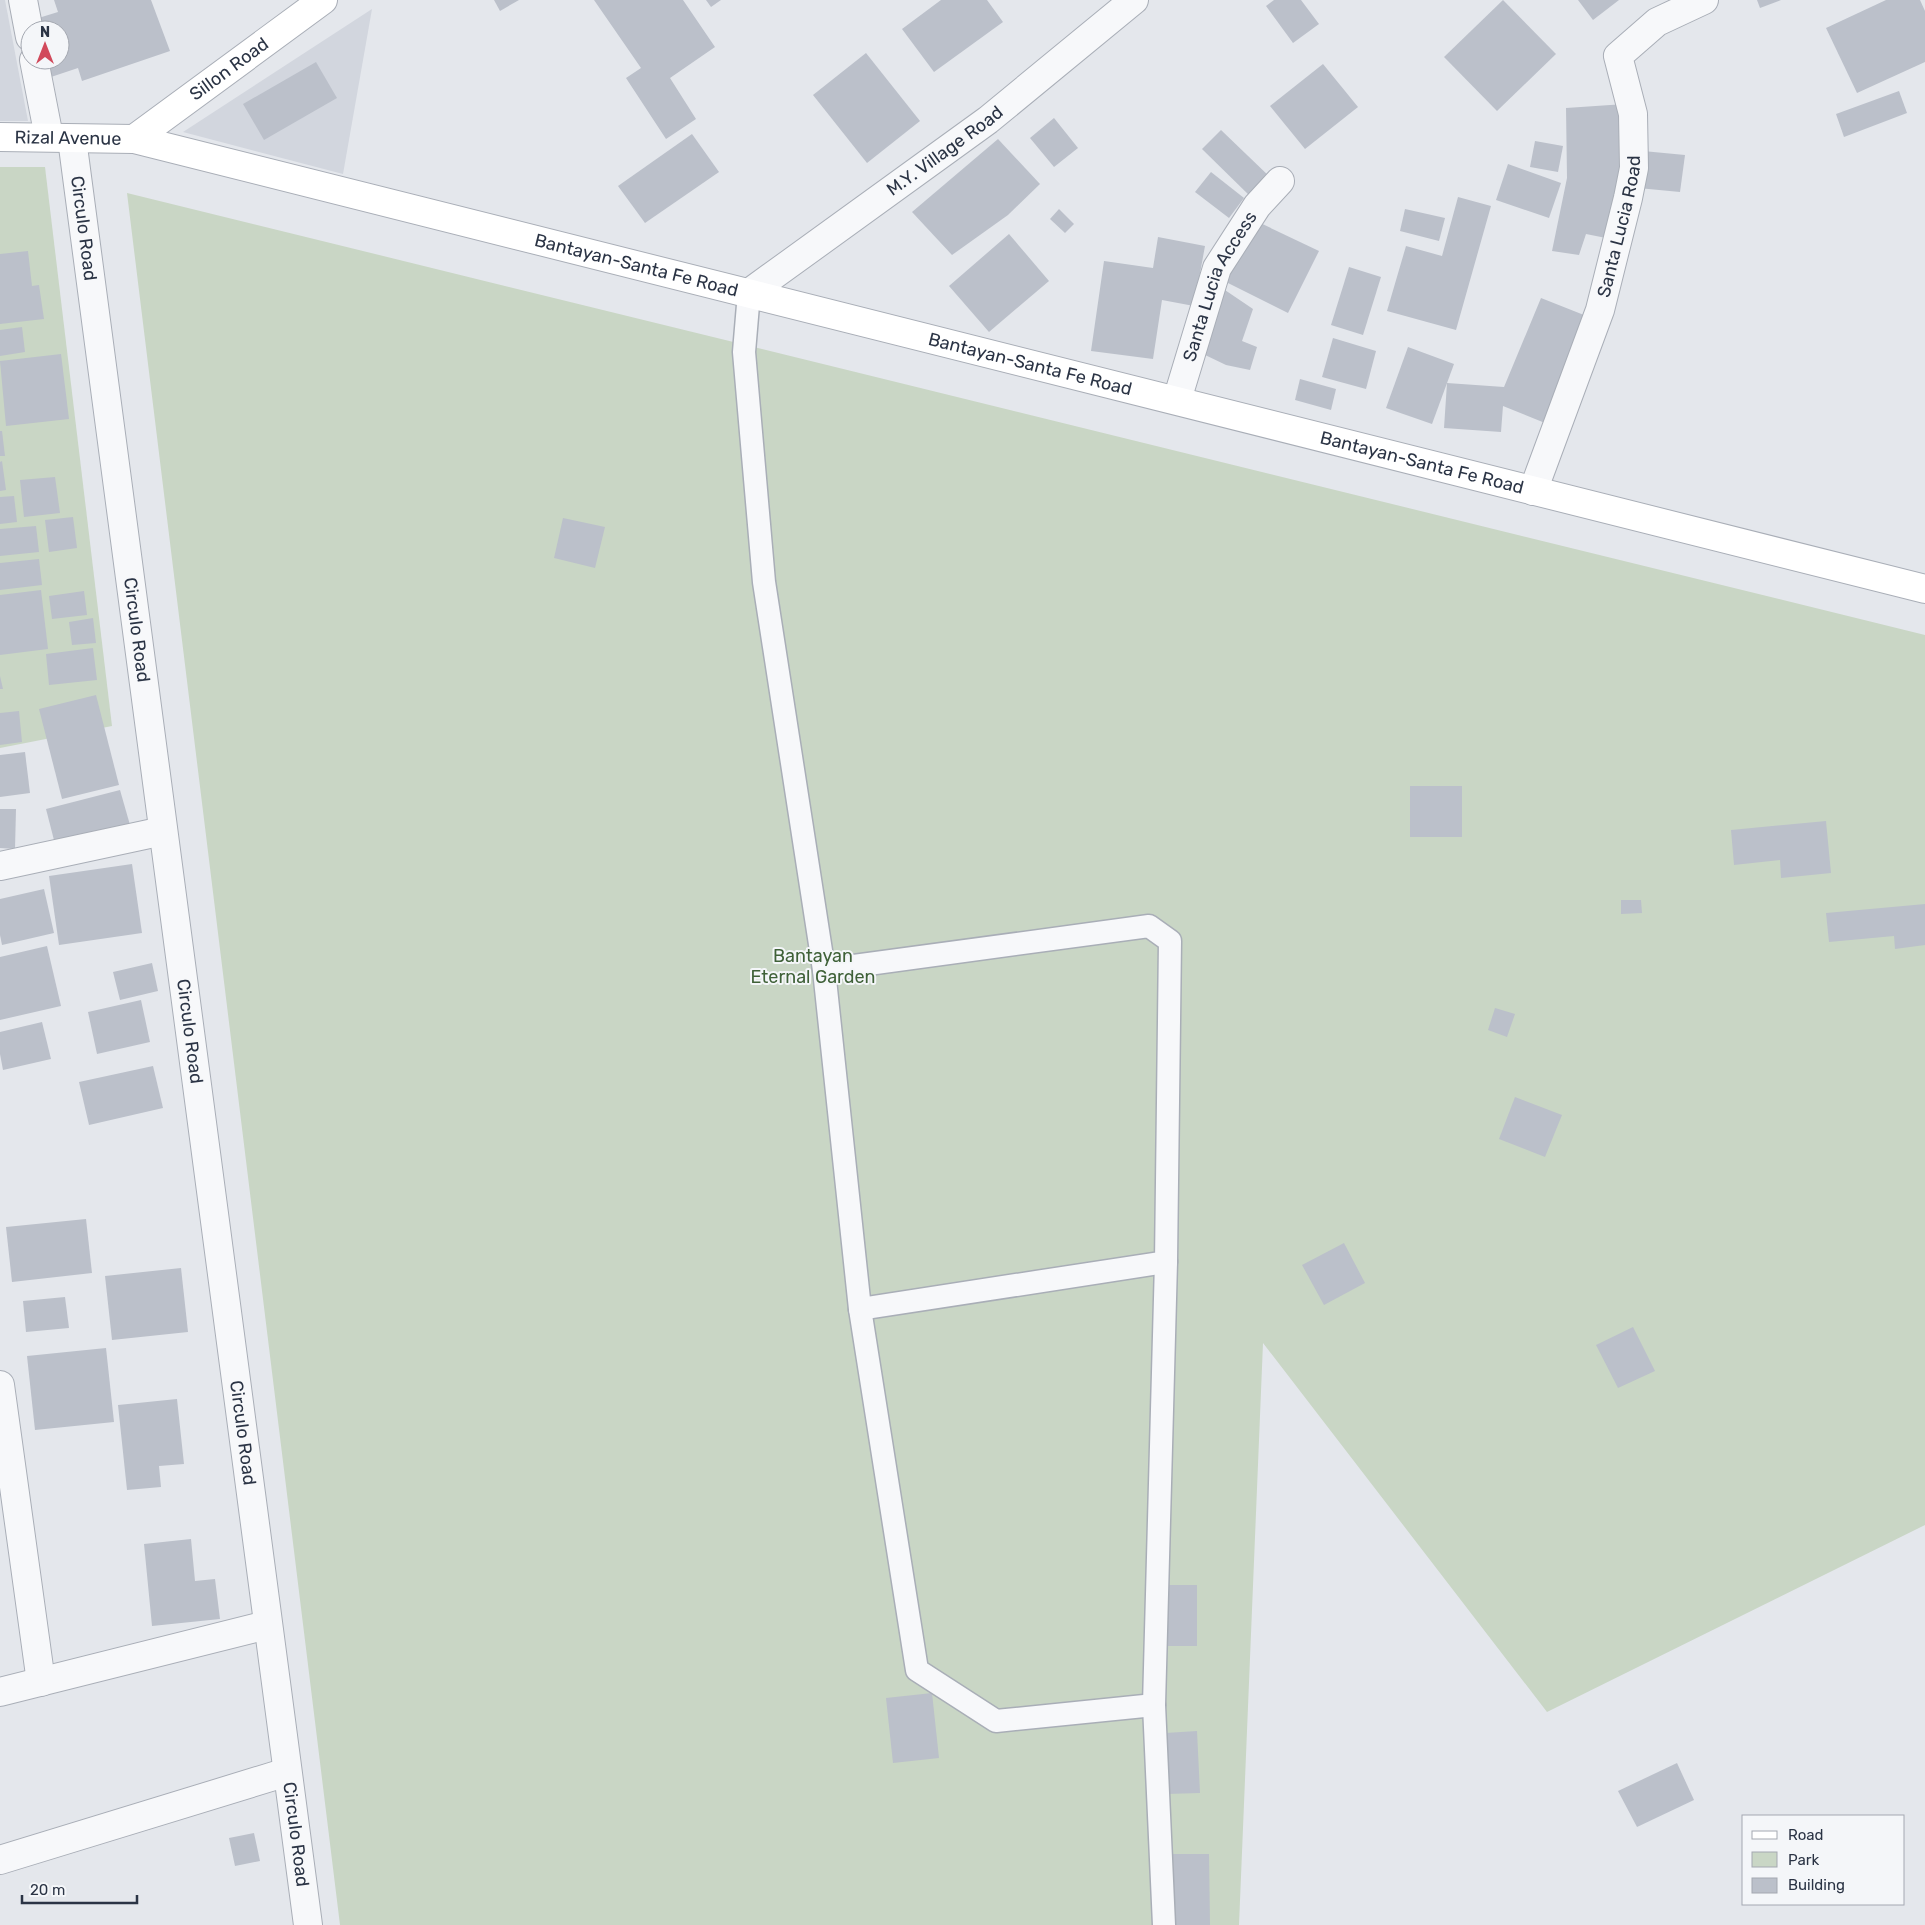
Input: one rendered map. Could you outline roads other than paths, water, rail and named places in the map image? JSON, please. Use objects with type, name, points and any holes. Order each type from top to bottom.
[{"type":"main road","name":"Sillon Road","points":[[134,139],[323,0]]},
{"type":"main road","name":"Rizal Avenue","points":[[0,137],[134,139]]},
{"type":"main road","name":"Bantayan-Santa Fe Road","points":[[134,139],[1925,589]]},
{"type":"street","points":[[23,0],[27,20]]},
{"type":"street","name":"M.Y. Village Road","points":[[749,293],[988,120],[1134,0]]},
{"type":"street","name":"Santa Lucia Road","points":[[1533,490],[1600,310],[1630,191],[1634,168],[1633,114],[1618,56],[1657,22],[1704,0]]},
{"type":"street","name":"Circulo Road","points":[[37,70],[61,138],[163,831],[308,1925]]},
{"type":"street","name":"Santa Lucia Access","points":[[1177,400],[1217,268],[1257,206],[1280,181]]},
{"type":"street","points":[[0,866],[163,831]]},
{"type":"street","points":[[0,1385],[40,1682]]},
{"type":"street","points":[[0,1692],[267,1624]]},
{"type":"street","points":[[0,1860],[288,1772]]},
{"type":"lane","points":[[749,293],[744,352],[764,582],[824,970],[860,1309],[917,1670],[996,1721],[1154,1705]]},
{"type":"lane","points":[[824,970],[1149,926],[1170,941],[1166,1262],[1154,1705],[1164,1925]]},
{"type":"lane","points":[[860,1309],[1166,1262]]},
{"type":"park label","name":"Bantayan Eternal Garden","points":[[813,966]]}]
